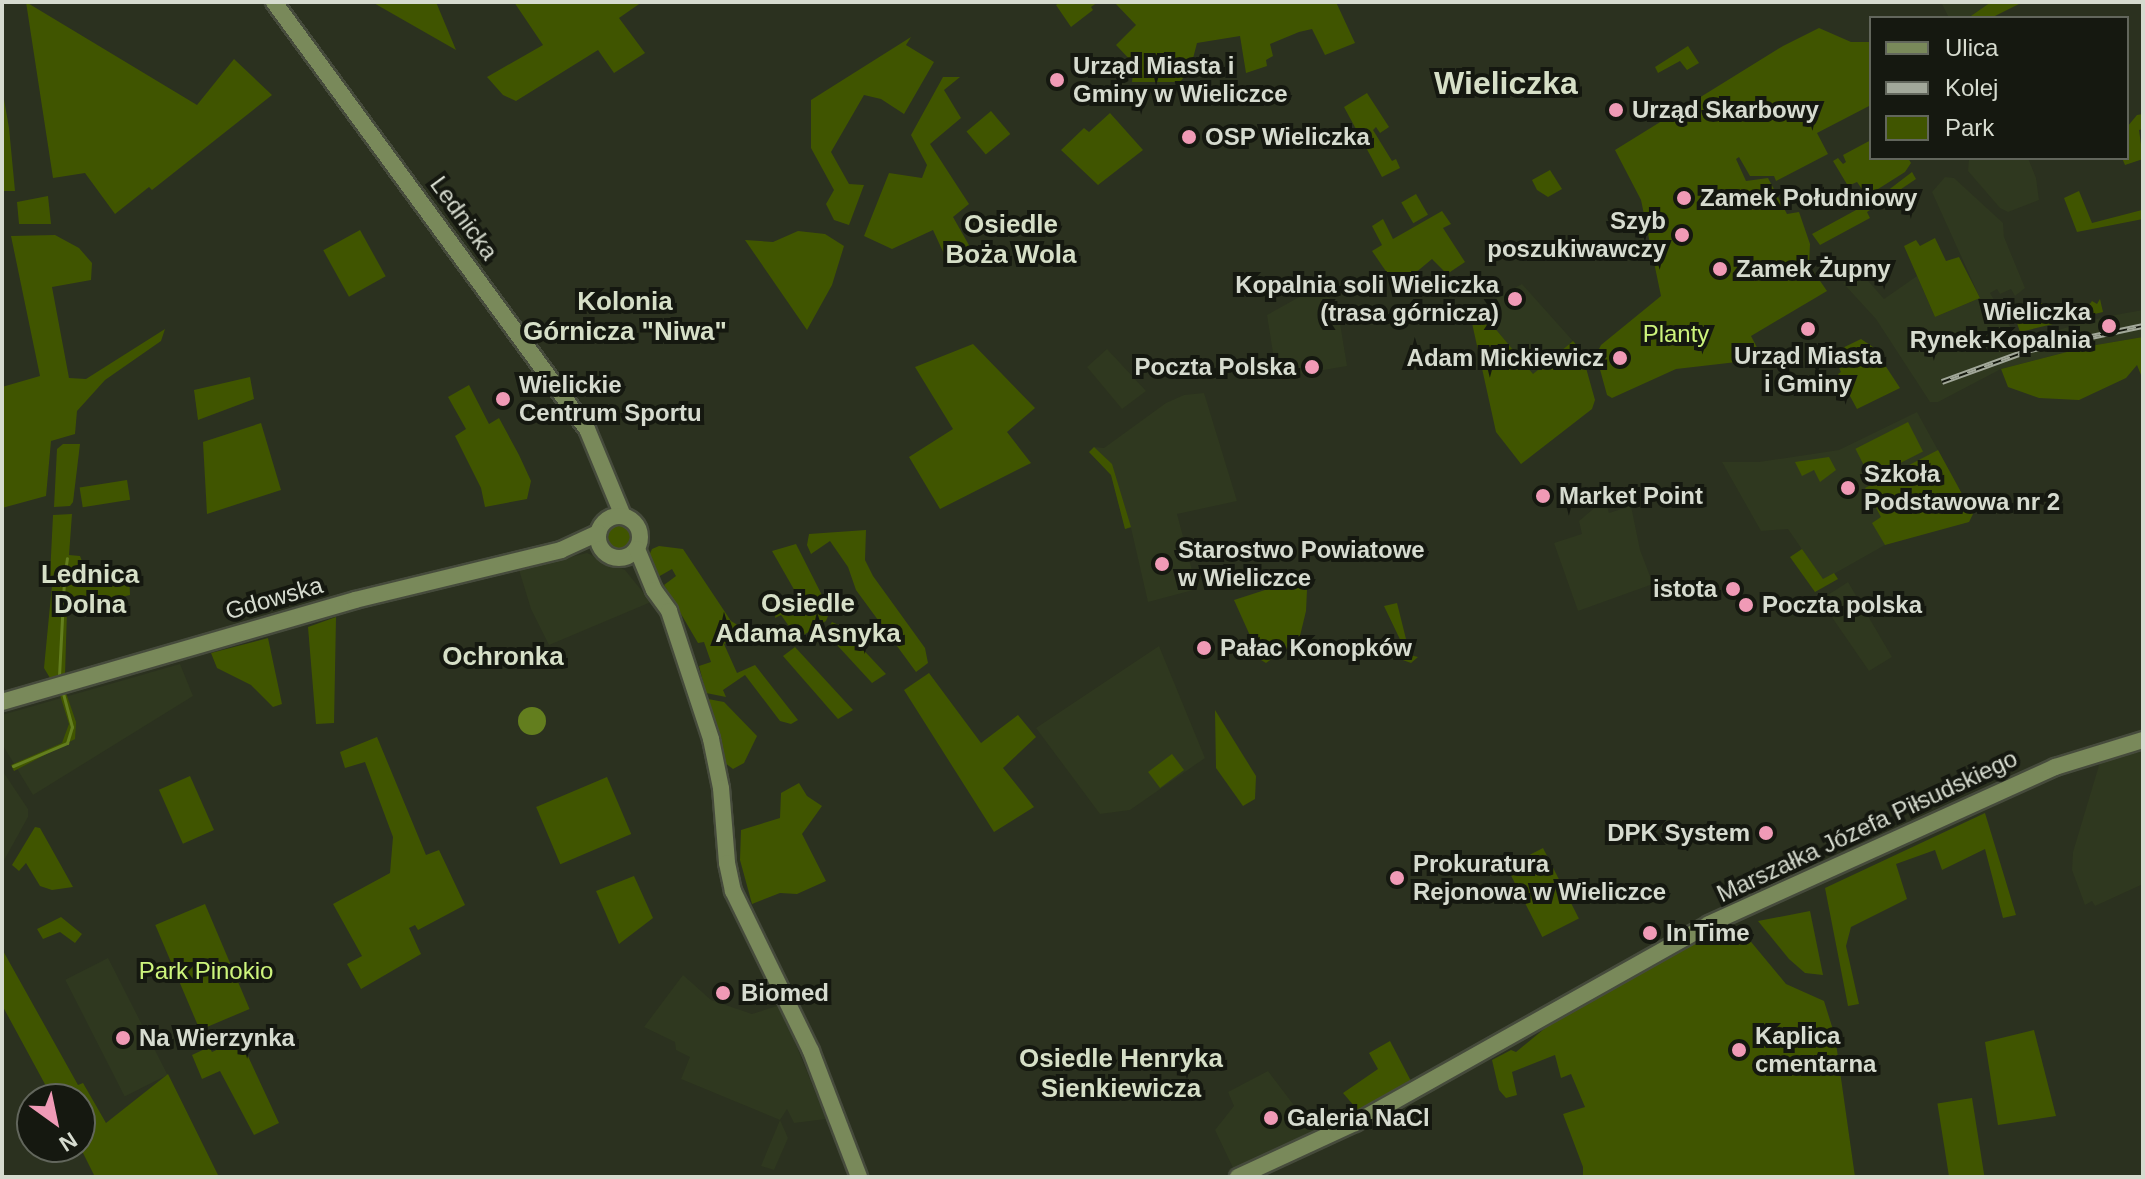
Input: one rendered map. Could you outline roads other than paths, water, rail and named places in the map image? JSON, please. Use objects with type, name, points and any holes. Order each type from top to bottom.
[{"type":"main road","name":"Lednicka","points":[[274,2],[565,396],[594,440],[603,470],[607,529]]},
{"type":"main road","points":[[638,527],[641,539],[630,554],[611,557],[607,529],[638,527]]},
{"type":"main road","name":"Gdowska","points":[[2,702],[355,600],[561,550],[607,529]]},
{"type":"main road","points":[[630,554],[659,596],[679,636],[714,752],[733,891],[811,1051],[859,1177]]},
{"type":"main road","name":"Marszałka Józefa Piłsudskiego","points":[[1238,1177],[1322,1140],[1691,933],[2055,767],[2143,740]]},
{"type":"waterway","points":[[65,572],[67,558]]},
{"type":"waterway","points":[[59,676],[64,580]]},
{"type":"waterway","points":[[13,766],[67,743],[72,727],[63,694]]},
{"type":"railway","points":[[1942,382],[2030,350],[2143,326]]},
{"type":"place","name":"Urząd Miasta i Gminy w Wieliczce","points":[[1057,80]]},
{"type":"place","name":"Urząd Skarbowy","points":[[1616,110]]},
{"type":"place","name":"OSP Wieliczka","points":[[1189,137]]},
{"type":"place","name":"Zamek Południowy","points":[[1684,198]]},
{"type":"place","name":"Szyb poszukiwawczy","points":[[1682,235]]},
{"type":"place","name":"Zamek Żupny","points":[[1720,269]]},
{"type":"place","name":"Kopalnia soli Wieliczka (trasa górnicza)","points":[[1515,299]]},
{"type":"place","name":"Wieliczka Rynek-Kopalnia","points":[[2109,326]]},
{"type":"place","name":"Urząd Miasta i Gminy","points":[[1808,329]]},
{"type":"place","name":"Adam Mickiewicz","points":[[1620,358]]},
{"type":"place","name":"Poczta Polska","points":[[1312,367]]},
{"type":"place","name":"Wielickie Centrum Sportu","points":[[503,399]]},
{"type":"place","name":"Szkoła Podstawowa nr 2","points":[[1848,488]]},
{"type":"place","name":"Market Point","points":[[1543,496]]},
{"type":"place","name":"Starostwo Powiatowe w Wieliczce","points":[[1162,564]]},
{"type":"place","name":"istota","points":[[1733,589]]},
{"type":"place","name":"Poczta polska","points":[[1746,605]]},
{"type":"place","name":"Pałac Konopków","points":[[1204,648]]},
{"type":"place","name":"DPK System","points":[[1766,833]]},
{"type":"place","name":"Prokuratura Rejonowa w Wieliczce","points":[[1397,878]]},
{"type":"place","name":"In Time","points":[[1650,933]]},
{"type":"place","name":"Biomed","points":[[723,993]]},
{"type":"place","name":"Na Wierzynka","points":[[123,1038]]},
{"type":"place","name":"Kaplica cmentarna","points":[[1739,1050]]},
{"type":"place","name":"Galeria NaCl","points":[[1271,1118]]},
{"type":"district","name":"Wieliczka","points":[[1506,83]]},
{"type":"district","name":"Osiedle Boża Wola","points":[[1011,240]]},
{"type":"district","name":"Kolonia Górnicza \"Niwa\"","points":[[625,317]]},
{"type":"district","name":"Lednica Dolna","points":[[90,590]]},
{"type":"district","name":"Osiedle Adama Asnyka","points":[[808,619]]},
{"type":"district","name":"Ochronka","points":[[503,657]]},
{"type":"district","name":"Osiedle Henryka Sienkiewicza","points":[[1121,1074]]},
{"type":"park label","name":"Planty","points":[[1676,334]]},
{"type":"park label","name":"Park Pinokio","points":[[206,971]]}]
